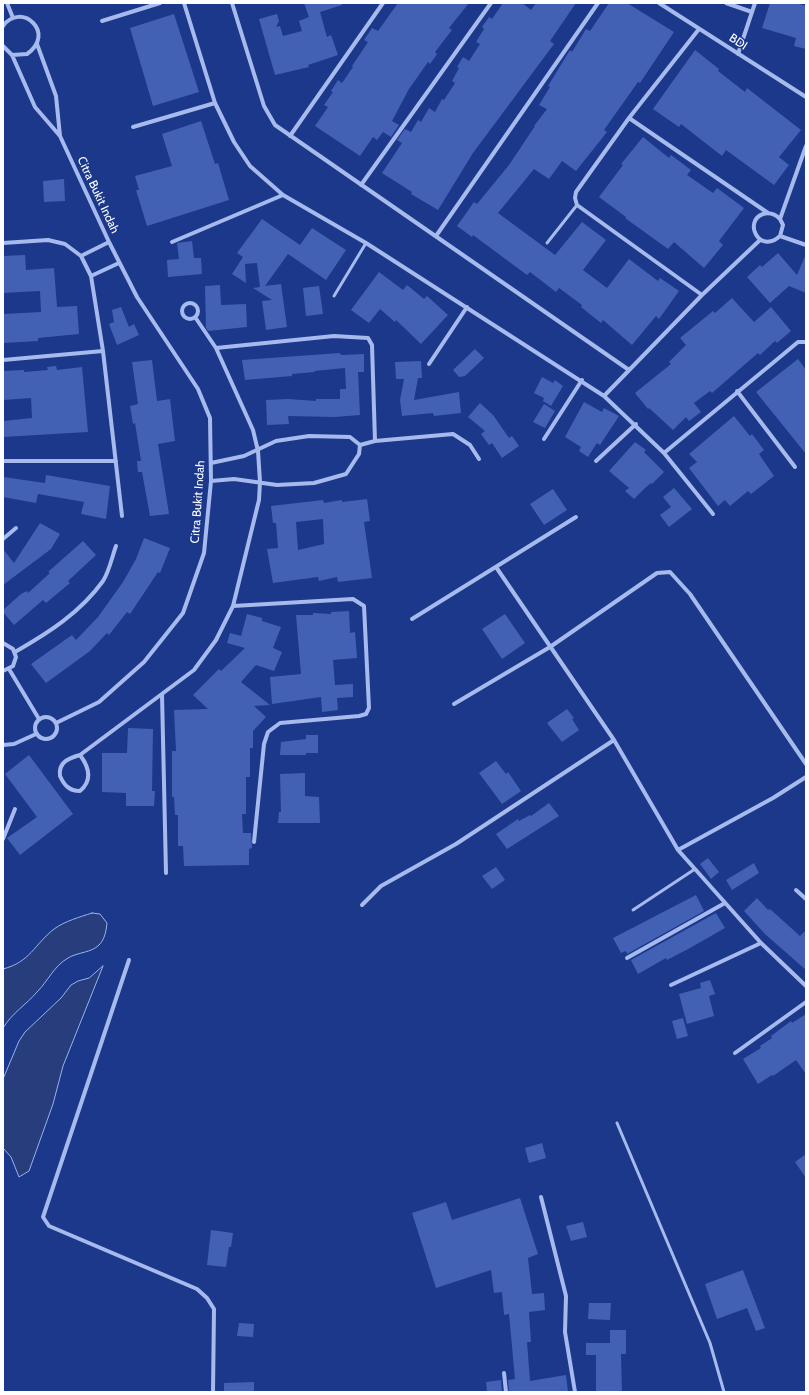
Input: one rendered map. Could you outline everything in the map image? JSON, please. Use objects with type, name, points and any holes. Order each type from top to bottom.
[{"type":"street","points":[[3,26],[12,18],[7,3]]},
{"type":"street","points":[[102,21],[160,3]]},
{"type":"street","points":[[184,3],[215,103],[234,142],[250,166],[283,195],[366,243],[582,380],[604,396],[636,424],[664,452],[713,514]]},
{"type":"street","points":[[232,3],[264,106],[275,125],[629,370]]},
{"type":"street","points":[[290,136],[383,3]]},
{"type":"street","points":[[361,185],[491,3]]},
{"type":"street","points":[[436,236],[598,3]]},
{"type":"street","name":"BDI","points":[[659,3],[806,97]]},
{"type":"street","points":[[726,3],[752,12]]},
{"type":"street","points":[[738,54],[755,3]]},
{"type":"street","name":"Citra Bukit Indah","points":[[12,18],[26,18],[36,26],[39,35],[37,44],[56,96],[60,136]]},
{"type":"street","points":[[699,29],[629,118],[576,192],[575,198],[577,205],[702,295]]},
{"type":"street","points":[[3,46],[12,54],[27,54],[37,44]]},
{"type":"street","name":"Citra Bukit Indah","points":[[12,54],[23,84],[35,107],[60,136],[119,263],[137,297],[198,389],[210,418],[212,481],[204,553],[183,613],[144,662],[99,702],[56,723]]},
{"type":"street","points":[[133,127],[215,103]]},
{"type":"street","points":[[629,118],[768,213]]},
{"type":"street","points":[[780,219],[806,146]]},
{"type":"street","points":[[172,242],[283,195]]},
{"type":"street","points":[[768,213],[775,214],[783,225],[780,236],[771,242],[760,240],[755,234],[753,227],[756,220],[761,215],[768,213]]},
{"type":"street","points":[[780,236],[806,245]]},
{"type":"street","points":[[3,244],[48,240],[65,244],[81,256],[91,276],[103,351],[122,516]]},
{"type":"street","points":[[604,396],[702,295],[760,240]]},
{"type":"street","points":[[81,256],[109,242]]},
{"type":"street","points":[[91,276],[119,263]]},
{"type":"street","points":[[191,302],[197,306],[197,313],[195,317],[188,319],[182,315],[182,308],[184,305],[191,302]]},
{"type":"street","points":[[429,364],[467,307]]},
{"type":"street","points":[[80,755],[88,768],[88,781],[86,786],[80,791],[74,791],[67,786],[59,772],[64,760],[80,755],[194,670],[216,640],[232,606],[259,500],[260,482],[258,450],[253,430],[216,348],[195,317]]},
{"type":"street","points":[[216,348],[334,336],[368,338],[372,345],[375,441]]},
{"type":"street","points":[[664,452],[798,342],[806,342]]},
{"type":"street","points":[[3,360],[103,351]]},
{"type":"street","points":[[544,439],[582,380]]},
{"type":"street","points":[[737,391],[795,467]]},
{"type":"street","points":[[596,461],[636,424]]},
{"type":"street","points":[[360,445],[375,441],[453,434],[470,445],[479,460]]},
{"type":"street","points":[[211,463],[244,456],[276,441],[309,436],[350,437],[360,445]]},
{"type":"street","points":[[212,481],[234,479],[277,485],[314,483],[339,477],[346,474],[350,469],[359,454],[360,445]]},
{"type":"street","points":[[3,461],[116,461]]},
{"type":"street","points":[[412,618],[576,517]]},
{"type":"street","points":[[3,539],[16,528]]},
{"type":"street","points":[[15,652],[55,628],[82,605],[103,580],[116,546]]},
{"type":"street","points":[[496,567],[614,740],[678,850],[761,943],[806,986]]},
{"type":"street","points":[[454,704],[550,647],[656,573],[670,572],[690,594],[806,764]]},
{"type":"street","points":[[232,606],[353,599],[364,606],[369,708],[366,714],[358,716],[280,723],[268,732],[264,744],[254,842]]},
{"type":"street","points":[[3,643],[10,646],[15,652],[15,662],[9,669],[3,671]]},
{"type":"street","points":[[9,669],[39,719]]},
{"type":"street","points":[[162,694],[166,873]]},
{"type":"street","points":[[48,717],[56,723],[56,733],[49,740],[44,740],[36,734],[35,725],[39,719],[48,717]]},
{"type":"street","points":[[3,745],[14,744],[36,734]]},
{"type":"street","points":[[362,905],[381,886],[456,844],[614,740]]},
{"type":"street","points":[[678,850],[774,798],[806,777]]},
{"type":"street","points":[[3,839],[15,809]]},
{"type":"street","points":[[796,890],[806,899]]},
{"type":"street","points":[[627,958],[725,903]]},
{"type":"street","points":[[672,986],[761,943]]},
{"type":"street","points":[[129,960],[43,1217],[48,1226],[197,1289],[207,1298],[214,1309],[213,1392]]},
{"type":"street","points":[[735,1053],[806,1002]]},
{"type":"street","points":[[541,1197],[566,1296],[565,1332],[575,1392]]},
{"type":"street","points":[[504,1373],[506,1392]]},
{"type":"lane","points":[[547,243],[577,205]]},
{"type":"lane","points":[[334,296],[366,243]]},
{"type":"lane","points":[[633,910],[695,869]]},
{"type":"lane","points":[[617,1123],[710,1343],[724,1392]]},
{"type":"water","points":[[92,913],[100,914],[107,923],[105,935],[101,943],[92,950],[72,956],[63,961],[33,997],[11,1017],[3,1028],[3,969],[20,962],[58,926]]},
{"type":"water","points":[[103,966],[63,1066],[53,1104],[29,1171],[19,1177],[11,1157],[3,1148],[3,1079],[19,1041],[25,1032],[61,998],[71,985],[89,978]]},
{"type":"building","points":[[304,3],[341,3],[342,5],[320,12],[327,37],[331,35],[338,55],[308,65],[309,67],[275,75],[259,19],[277,14],[279,21],[276,27],[280,26],[283,36],[302,31],[299,21],[309,17]]},
{"type":"building","points":[[398,3],[469,3],[449,28],[452,30],[435,52],[437,54],[430,64],[428,62],[409,89],[392,121],[399,125],[391,137],[383,132],[377,140],[373,137],[360,156],[315,126],[328,107],[324,105],[333,92],[331,91],[338,80],[342,83],[353,67],[352,66],[368,42],[364,40],[372,28],[378,31]]},
{"type":"building","points":[[503,3],[522,3],[531,10],[536,3],[576,3],[550,41],[554,44],[473,153],[438,210],[411,194],[412,192],[382,173],[402,143],[397,140],[405,129],[411,132],[418,120],[421,122],[429,108],[435,112],[442,99],[444,100],[455,83],[452,81],[459,68],[457,67],[463,57],[469,61],[480,44],[476,42],[484,29],[482,27],[489,17],[492,19]]},
{"type":"building","points":[[609,3],[627,3],[674,32],[640,83],[638,82],[604,130],[607,132],[576,171],[562,161],[549,179],[534,169],[498,213],[555,255],[582,222],[606,240],[583,270],[607,288],[629,259],[658,281],[660,278],[679,291],[659,319],[656,316],[632,345],[603,320],[601,323],[581,307],[582,305],[559,288],[556,292],[530,272],[527,275],[473,235],[472,237],[457,226],[474,202],[477,204],[509,165],[534,126],[547,109],[539,105],[550,87],[548,86],[570,50],[572,52],[586,29],[590,31]]},
{"type":"building","points":[[770,3],[795,3],[806,6],[806,49],[794,46],[796,38],[762,28]]},
{"type":"building","points":[[174,14],[199,92],[153,106],[130,28]]},
{"type":"building","points":[[695,50],[719,69],[718,71],[745,92],[747,88],[801,130],[779,157],[789,165],[774,185],[726,150],[722,156],[681,124],[679,127],[653,109]]},
{"type":"building","points":[[201,121],[215,164],[218,163],[229,200],[147,226],[136,190],[139,190],[135,176],[172,166],[162,134]]},
{"type":"building","points":[[643,137],[669,158],[671,155],[691,170],[687,175],[713,193],[717,188],[744,208],[719,241],[723,245],[704,268],[674,242],[668,249],[599,197],[623,165],[621,164]]},
{"type":"building","points":[[64,179],[65,201],[44,202],[43,181]]},
{"type":"building","points":[[262,219],[300,245],[312,228],[346,250],[326,280],[288,254],[265,286],[281,284],[287,327],[266,330],[262,301],[272,300],[253,288],[260,287],[257,263],[245,264],[246,283],[232,274],[243,257],[237,253]]},
{"type":"building","points":[[192,241],[194,258],[201,258],[202,274],[168,277],[167,260],[179,259],[177,243]]},
{"type":"building","points":[[778,253],[797,275],[806,254],[806,293],[789,286],[770,303],[747,277],[760,265],[762,267]]},
{"type":"building","points":[[25,255],[26,270],[54,268],[57,307],[77,306],[79,334],[38,338],[38,341],[3,343],[3,314],[41,312],[40,291],[3,293],[3,256]]},
{"type":"building","points":[[379,272],[403,290],[407,285],[424,299],[427,296],[448,315],[421,344],[396,320],[395,322],[380,309],[369,323],[351,310]]},
{"type":"building","points":[[220,285],[221,305],[246,304],[247,327],[208,331],[206,328],[205,286]]},
{"type":"building","points":[[319,286],[323,314],[306,316],[303,288]]},
{"type":"building","points":[[732,298],[754,322],[771,307],[791,331],[777,343],[775,341],[760,355],[758,353],[712,393],[710,391],[694,403],[701,412],[689,421],[686,417],[673,430],[649,408],[648,409],[635,393],[671,364],[669,362],[686,345],[680,338],[713,311],[715,313]]},
{"type":"building","points":[[121,307],[129,327],[134,324],[139,335],[117,345],[109,324],[114,322],[112,310]]},
{"type":"building","points":[[475,349],[484,358],[465,376],[459,377],[453,370]]},
{"type":"building","points":[[340,353],[341,355],[364,354],[364,372],[358,372],[360,415],[335,417],[288,416],[289,424],[267,425],[266,400],[288,399],[316,401],[316,399],[340,399],[340,389],[346,389],[345,368],[292,374],[292,376],[245,380],[242,360]]},
{"type":"building","points":[[798,359],[806,370],[806,454],[756,392]]},
{"type":"building","points":[[152,360],[157,401],[170,399],[175,441],[158,444],[169,514],[150,516],[142,472],[138,472],[137,461],[141,461],[135,423],[133,424],[130,406],[138,404],[132,362]]},
{"type":"building","points":[[421,361],[422,378],[418,378],[414,400],[459,392],[461,413],[434,416],[433,413],[402,416],[400,400],[404,379],[396,379],[395,362]]},
{"type":"building","points":[[56,366],[57,370],[82,367],[88,432],[3,437],[3,421],[32,418],[31,398],[3,400],[3,371],[24,370],[24,372],[48,370],[47,367]]},
{"type":"building","points":[[542,377],[553,383],[555,380],[563,386],[551,406],[543,401],[544,398],[534,393]]},
{"type":"building","points":[[584,402],[602,412],[604,408],[619,416],[600,445],[597,443],[588,457],[579,451],[581,447],[565,437]]},
{"type":"building","points":[[480,403],[493,415],[509,438],[512,436],[519,446],[502,458],[492,443],[489,445],[481,434],[485,431],[468,417]]},
{"type":"building","points":[[544,404],[555,411],[545,428],[533,422]]},
{"type":"building","points":[[734,416],[750,436],[752,434],[764,450],[759,454],[774,476],[751,494],[748,491],[730,506],[725,500],[718,506],[689,468],[697,462],[689,454]]},
{"type":"building","points":[[635,442],[646,450],[644,452],[664,472],[634,499],[625,491],[629,488],[609,471]]},
{"type":"building","points":[[46,475],[110,486],[106,519],[81,514],[84,502],[38,494],[36,503],[3,497],[3,477],[45,483]]},
{"type":"building","points":[[674,488],[692,509],[669,527],[660,515],[671,507],[663,497]]},
{"type":"building","points":[[553,489],[567,510],[544,525],[530,504]]},
{"type":"building","points":[[367,499],[370,521],[364,522],[372,578],[338,582],[337,577],[319,581],[318,577],[273,583],[267,549],[278,548],[276,523],[273,523],[271,506],[323,500],[324,503],[342,500],[342,502]],"holes":[[[323,519],[324,544],[298,550],[296,522]]]},
{"type":"building","points":[[40,523],[60,534],[51,549],[3,585],[3,549],[14,563]]},
{"type":"building","points":[[144,538],[170,548],[160,573],[158,572],[130,614],[127,612],[109,635],[107,633],[90,651],[46,683],[31,664],[72,635],[76,640],[98,617],[123,582],[136,559]]},
{"type":"building","points":[[83,541],[96,555],[68,581],[70,583],[46,603],[43,600],[14,625],[3,610],[21,594],[27,591],[28,593],[50,573],[48,572]]},
{"type":"building","points":[[349,611],[350,633],[355,632],[357,658],[333,660],[335,685],[353,684],[353,697],[337,698],[338,710],[322,712],[321,697],[272,704],[270,677],[301,674],[296,615],[313,615],[313,613],[331,614],[331,612]]},
{"type":"building","points":[[247,614],[262,618],[262,621],[281,627],[273,648],[282,652],[274,671],[256,665],[241,682],[270,705],[254,706],[266,717],[253,731],[253,748],[250,748],[250,777],[246,777],[246,814],[242,814],[243,833],[251,833],[252,848],[249,849],[249,865],[184,866],[183,846],[178,846],[178,815],[175,815],[174,797],[172,797],[172,751],[176,751],[174,710],[208,709],[193,695],[219,669],[221,671],[245,648],[227,643],[230,633],[241,636]]},
{"type":"building","points":[[505,614],[525,643],[502,659],[482,629]]},
{"type":"building","points":[[567,709],[574,718],[572,719],[579,730],[562,742],[547,723]]},
{"type":"building","points":[[128,728],[153,729],[152,791],[155,791],[154,806],[126,806],[126,793],[102,792],[102,753],[127,753]]},
{"type":"building","points":[[306,735],[318,735],[318,753],[306,753],[306,755],[280,755],[281,742],[306,739]]},
{"type":"building","points":[[29,755],[73,814],[20,855],[7,838],[37,817],[5,774]]},
{"type":"building","points":[[496,761],[506,774],[508,772],[521,791],[502,804],[479,773]]},
{"type":"building","points":[[305,773],[305,796],[319,797],[320,823],[278,823],[279,812],[281,812],[280,774]]},
{"type":"building","points":[[549,803],[559,816],[507,849],[496,834],[518,819],[519,821],[530,815],[531,816]]},
{"type":"building","points":[[708,858],[719,872],[711,879],[700,864]]},
{"type":"building","points":[[754,863],[759,873],[732,890],[726,880]]},
{"type":"building","points":[[496,867],[505,880],[492,889],[482,876]]},
{"type":"building","points":[[696,895],[704,911],[627,954],[626,951],[621,953],[613,938]]},
{"type":"building","points":[[757,898],[768,910],[770,909],[800,936],[806,930],[806,970],[765,934],[744,911]]},
{"type":"building","points":[[716,913],[725,928],[690,948],[667,960],[666,958],[638,974],[631,960]]},
{"type":"building","points":[[710,980],[715,994],[709,996],[714,1016],[687,1024],[679,994],[701,988],[700,983]]},
{"type":"building","points":[[806,1014],[806,1074],[796,1060],[773,1076],[772,1075],[758,1084],[743,1059],[761,1048],[760,1046],[772,1038],[771,1036],[791,1021],[792,1023]]},
{"type":"building","points":[[683,1018],[688,1036],[677,1039],[672,1021]]},
{"type":"building","points":[[542,1143],[546,1158],[529,1163],[525,1148]]},
{"type":"building","points":[[806,1154],[806,1178],[795,1162]]},
{"type":"building","points":[[520,1198],[538,1254],[528,1258],[532,1294],[544,1293],[545,1310],[529,1312],[531,1342],[527,1342],[530,1381],[566,1375],[568,1392],[509,1392],[508,1380],[515,1379],[509,1314],[504,1315],[502,1292],[494,1293],[491,1270],[436,1288],[412,1213],[446,1202],[452,1220]]},
{"type":"building","points":[[583,1222],[587,1237],[571,1241],[566,1226]]},
{"type":"building","points":[[211,1230],[233,1233],[226,1267],[207,1265]]},
{"type":"building","points":[[743,1270],[765,1328],[756,1331],[747,1308],[717,1319],[705,1284]]},
{"type":"building","points":[[589,1303],[611,1303],[610,1320],[588,1319]]},
{"type":"building","points":[[239,1323],[254,1324],[253,1337],[237,1336]]},
{"type":"building","points":[[610,1330],[626,1330],[626,1354],[621,1354],[622,1392],[596,1392],[596,1355],[586,1355],[586,1343],[610,1343]]},
{"type":"building","points":[[501,1380],[502,1392],[487,1392],[486,1382]]},
{"type":"building","points":[[254,1382],[254,1392],[224,1392],[224,1383]]}]
